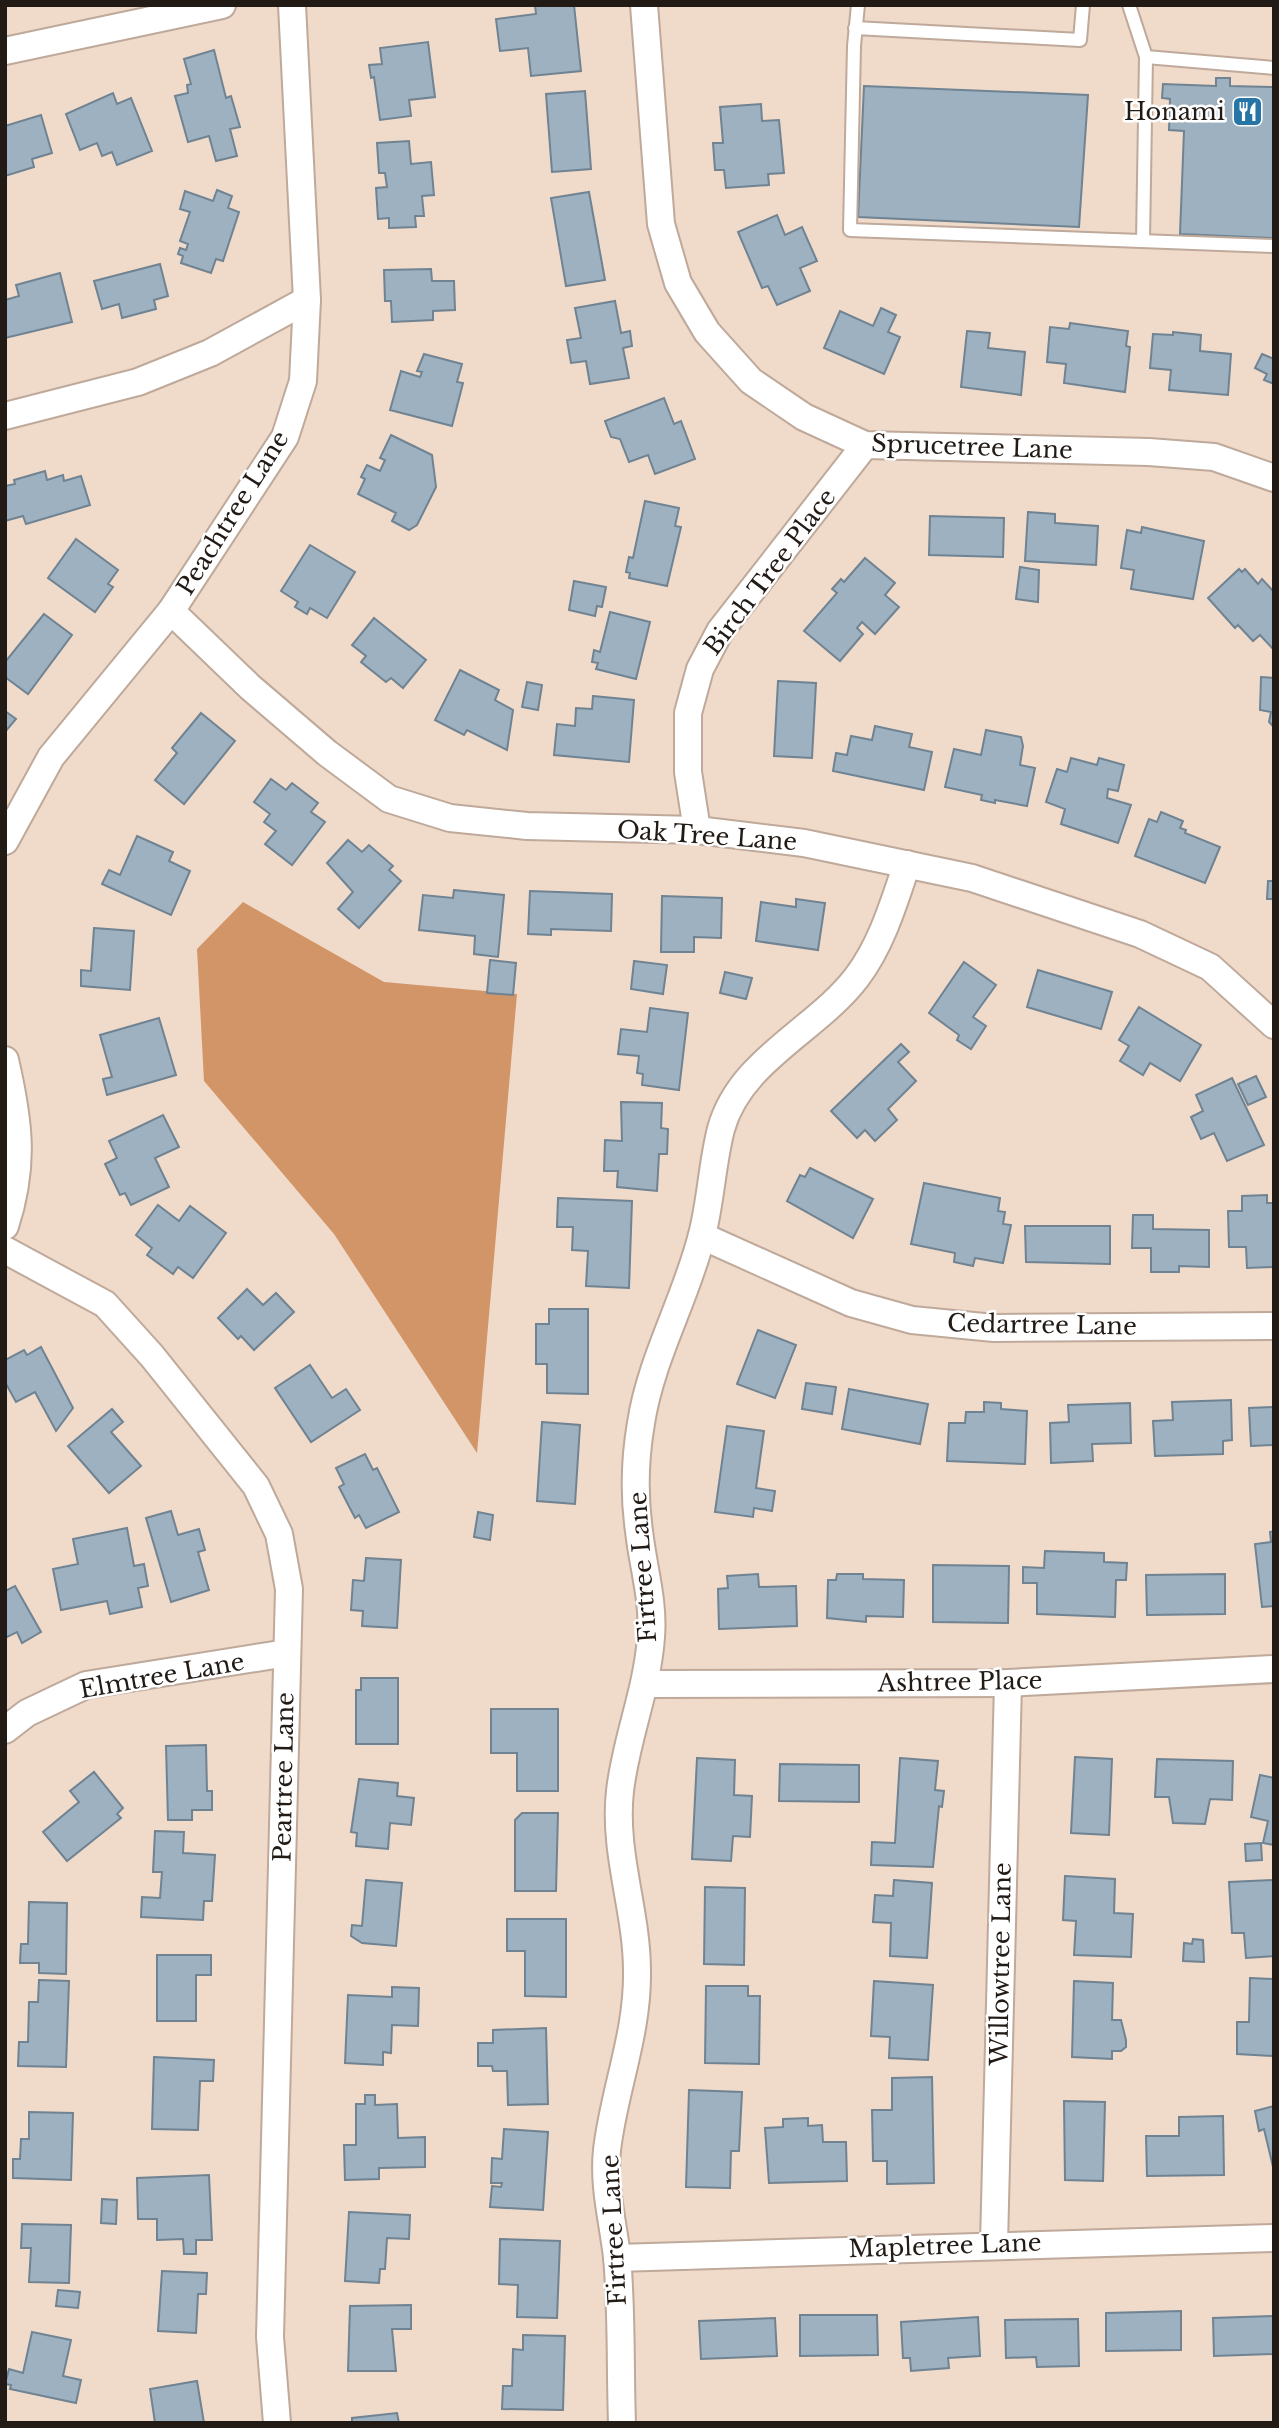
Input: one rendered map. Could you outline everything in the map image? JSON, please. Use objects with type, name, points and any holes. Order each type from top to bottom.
[{"type":"street","points":[[5,51],[111,16],[222,5]]},
{"type":"street","name":"Peachtree Lane","points":[[5,841],[51,757],[171,611],[285,437],[303,381],[307,300],[292,5]]},
{"type":"street","name":"Sprucetree Lane","points":[[644,5],[661,224],[678,284],[707,332],[751,381],[804,417],[865,446],[1149,452],[1214,457],[1274,478]]},
{"type":"street","points":[[5,416],[138,382],[210,354],[307,300]]},
{"type":"street","name":"Birch Tree Place","points":[[697,830],[688,772],[688,713],[700,669],[720,632],[865,446]]},
{"type":"street","name":"Oak Tree Lane","points":[[171,611],[250,687],[327,753],[389,799],[450,818],[514,825],[697,830],[804,843],[972,878],[1140,934],[1209,967],[1274,1026]]},
{"type":"street","name":"Firtree Lane","points":[[622,2423],[617,2258],[609,2206],[606,2152],[632,2037],[637,1976],[636,1929],[619,1838],[620,1791],[646,1684],[652,1632],[649,1582],[637,1507],[636,1471],[641,1422],[654,1368],[677,1314],[702,1236],[722,1125],[749,1077],[825,1011],[858,976],[887,925],[907,864]]},
{"type":"street","points":[[5,1060],[18,1118],[16,1191],[5,1226]]},
{"type":"street","name":"Cedartree Lane","points":[[702,1236],[851,1303],[912,1320],[994,1328],[1274,1326]]},
{"type":"street","name":"Peartree Lane","points":[[5,1250],[105,1304],[152,1356],[256,1486],[279,1534],[286,1575],[287,1653],[270,2337],[277,2423]]},
{"type":"street","name":"Elmtree Lane","points":[[5,1730],[27,1713],[86,1685],[287,1653]]},
{"type":"street","name":"Ashtree Place","points":[[646,1684],[1008,1683],[1274,1669]]},
{"type":"street","name":"Willowtree Lane","points":[[994,2244],[1008,1683]]},
{"type":"street","name":"Mapletree Lane","points":[[617,2258],[994,2244],[1274,2238]]},
{"type":"lane","points":[[859,5],[854,46],[849,230],[1274,246]]},
{"type":"lane","points":[[855,29],[1080,40],[1083,5]]},
{"type":"lane","points":[[1129,5],[1146,57],[1143,241]]},
{"type":"lane","points":[[1146,57],[1274,68]]},
{"type":"shaded area","points":[[243,902],[384,982],[517,994],[477,1453],[334,1234],[204,1081],[197,949]]},
{"type":"building","points":[[535,5],[574,5],[581,71],[531,76],[528,48],[500,51],[496,19],[536,14]]},
{"type":"building","points":[[428,42],[435,97],[409,100],[411,116],[380,120],[374,77],[371,78],[369,65],[382,64],[380,48]]},
{"type":"building","points":[[214,50],[226,98],[231,96],[240,127],[230,129],[237,156],[216,161],[209,136],[188,142],[175,96],[188,93],[187,85],[191,84],[184,59]]},
{"type":"building","points":[[1216,78],[1230,78],[1230,86],[1274,87],[1274,238],[1180,234],[1184,131],[1169,130],[1170,99],[1162,98],[1163,84],[1216,86]]},
{"type":"building","points":[[864,86],[1088,95],[1079,227],[858,217]]},
{"type":"building","points":[[585,91],[591,169],[552,172],[546,94]]},
{"type":"building","points":[[113,93],[117,104],[131,98],[152,151],[117,165],[112,152],[102,156],[97,143],[80,150],[66,114]]},
{"type":"building","points":[[761,104],[762,121],[779,120],[784,173],[768,174],[769,185],[726,188],[724,170],[715,170],[713,143],[723,143],[720,107]]},
{"type":"building","points":[[41,115],[52,153],[32,159],[34,167],[5,176],[5,126]]},
{"type":"building","points":[[409,141],[411,164],[431,162],[434,195],[422,196],[424,216],[415,216],[416,227],[389,228],[389,218],[378,219],[376,188],[387,187],[385,173],[379,173],[377,143]]},
{"type":"building","points":[[217,190],[232,196],[228,208],[239,212],[223,261],[216,259],[211,273],[181,263],[183,256],[178,254],[180,248],[186,250],[188,244],[180,241],[190,212],[180,209],[185,191],[213,201]]},
{"type":"building","points":[[589,192],[605,280],[566,286],[551,198]]},
{"type":"building","points":[[777,215],[785,235],[802,227],[817,261],[800,268],[810,291],[777,305],[768,286],[762,288],[738,232]]},
{"type":"building","points":[[160,264],[168,296],[154,300],[156,309],[122,318],[119,304],[102,309],[94,281]]},
{"type":"building","points":[[431,269],[432,281],[454,281],[455,310],[433,311],[433,320],[392,322],[391,301],[385,301],[384,270]]},
{"type":"building","points":[[60,273],[72,322],[5,338],[5,300],[19,296],[16,285]]},
{"type":"building","points":[[615,301],[621,333],[630,331],[632,346],[623,348],[629,378],[590,384],[586,361],[571,363],[567,340],[581,338],[575,308]]},
{"type":"building","points":[[881,308],[896,315],[888,332],[900,337],[884,374],[824,348],[840,311],[873,326]]},
{"type":"building","points":[[1070,323],[1128,331],[1126,346],[1130,347],[1125,392],[1064,383],[1066,364],[1047,362],[1050,327],[1069,329]]},
{"type":"building","points":[[967,331],[990,333],[988,348],[1025,352],[1021,395],[961,387]]},
{"type":"building","points":[[1173,332],[1201,335],[1200,351],[1231,354],[1228,395],[1169,390],[1171,370],[1150,368],[1153,334],[1173,335]]},
{"type":"building","points":[[424,354],[462,364],[457,382],[463,383],[452,426],[390,410],[401,371],[420,377],[422,372],[417,371]]},
{"type":"building","points":[[1262,354],[1274,359],[1274,384],[1264,380],[1267,374],[1255,368]]},
{"type":"building","points":[[664,398],[674,424],[681,421],[695,459],[655,474],[648,455],[629,462],[620,439],[611,437],[605,421]]},
{"type":"building","points":[[391,435],[432,455],[436,487],[417,525],[409,530],[392,521],[396,513],[358,494],[365,479],[361,477],[367,465],[380,471],[385,460],[380,458]]},
{"type":"building","points":[[45,471],[47,480],[63,475],[64,481],[81,476],[90,505],[26,524],[23,516],[5,521],[5,486],[15,484],[14,480]]},
{"type":"building","points":[[645,501],[679,508],[675,526],[681,527],[667,586],[629,578],[630,573],[626,572],[629,557],[633,558]]},
{"type":"building","points":[[1028,512],[1055,514],[1055,523],[1098,526],[1096,565],[1025,561]]},
{"type":"building","points":[[930,516],[1004,518],[1003,557],[929,555]]},
{"type":"building","points":[[1142,527],[1204,541],[1193,599],[1131,589],[1134,570],[1121,568],[1127,530],[1141,533]]},
{"type":"building","points":[[76,539],[118,570],[108,584],[113,587],[95,612],[48,578]]},
{"type":"building","points":[[310,545],[355,572],[327,618],[310,608],[307,614],[295,607],[298,602],[281,591]]},
{"type":"building","points":[[865,558],[895,583],[885,595],[899,607],[875,634],[862,622],[857,628],[863,634],[840,661],[804,631],[837,593],[832,589],[841,579],[844,582]]},
{"type":"building","points":[[1020,567],[1039,570],[1038,602],[1016,599]]},
{"type":"building","points":[[1239,569],[1242,572],[1245,569],[1258,584],[1262,579],[1274,592],[1274,650],[1260,635],[1253,641],[1238,625],[1235,628],[1208,598]]},
{"type":"building","points":[[574,581],[606,587],[602,607],[597,606],[595,616],[569,610]]},
{"type":"building","points":[[610,612],[650,622],[636,679],[596,669],[598,663],[592,662],[594,650],[600,652]]},
{"type":"building","points":[[44,614],[72,635],[28,694],[5,677],[5,662]]},
{"type":"building","points":[[374,618],[426,660],[403,688],[391,678],[386,682],[361,662],[366,656],[352,645]]},
{"type":"building","points":[[460,670],[499,690],[495,700],[513,710],[507,750],[467,730],[464,735],[435,720]]},
{"type":"building","points":[[1261,677],[1274,678],[1274,727],[1269,722],[1271,712],[1260,710]]},
{"type":"building","points":[[778,681],[816,683],[812,758],[774,756]]},
{"type":"building","points":[[527,682],[542,685],[538,710],[522,707]]},
{"type":"building","points":[[593,696],[634,700],[629,762],[554,755],[557,724],[575,726],[576,708],[592,709]]},
{"type":"building","points":[[5,711],[16,719],[5,732]]},
{"type":"building","points":[[201,713],[235,741],[184,804],[155,780],[177,753],[172,748]]},
{"type":"building","points":[[875,726],[912,734],[909,747],[932,752],[924,790],[833,771],[836,753],[847,755],[851,736],[872,740]]},
{"type":"building","points":[[986,730],[1021,737],[1023,746],[1020,765],[1035,768],[1027,806],[981,800],[982,795],[945,787],[954,749],[981,755]]},
{"type":"building","points":[[1071,758],[1097,765],[1099,758],[1124,765],[1118,791],[1108,789],[1107,798],[1131,805],[1118,843],[1061,824],[1065,809],[1046,802],[1057,769],[1067,772]]},
{"type":"building","points":[[271,779],[286,790],[292,783],[318,803],[311,812],[325,822],[292,865],[265,844],[276,831],[264,822],[270,814],[254,802]]},
{"type":"building","points":[[1161,812],[1183,821],[1180,828],[1186,830],[1185,833],[1220,847],[1205,883],[1135,856],[1149,819],[1157,822]]},
{"type":"building","points":[[137,836],[173,852],[169,861],[190,871],[171,915],[102,884],[109,870],[120,875]]},
{"type":"building","points":[[348,840],[362,852],[369,845],[393,866],[389,870],[401,881],[359,928],[338,909],[353,892],[327,863]]},
{"type":"building","points":[[1268,881],[1274,881],[1274,899],[1267,899]]},
{"type":"building","points":[[454,890],[504,895],[498,957],[474,954],[475,936],[419,930],[423,895],[453,898]]},
{"type":"building","points":[[530,891],[612,894],[611,931],[551,929],[551,935],[528,934]]},
{"type":"building","points":[[662,896],[722,898],[721,938],[694,937],[694,952],[661,952]]},
{"type":"building","points":[[796,899],[825,903],[818,950],[756,941],[761,902],[796,907]]},
{"type":"building","points":[[94,928],[134,931],[130,990],[81,986],[81,970],[91,971]]},
{"type":"building","points":[[490,960],[516,963],[513,995],[487,993]]},
{"type":"building","points":[[634,961],[667,965],[663,994],[631,989]]},
{"type":"building","points":[[964,962],[996,985],[973,1017],[986,1026],[971,1049],[957,1040],[959,1035],[929,1013]]},
{"type":"building","points":[[1038,970],[1112,992],[1101,1029],[1027,1007]]},
{"type":"building","points":[[725,972],[752,978],[746,999],[720,993]]},
{"type":"building","points":[[1139,1007],[1201,1045],[1180,1081],[1150,1063],[1143,1075],[1120,1061],[1129,1046],[1119,1040]]},
{"type":"building","points":[[650,1008],[688,1013],[679,1090],[642,1085],[643,1074],[637,1073],[639,1056],[618,1054],[621,1029],[647,1032]]},
{"type":"building","points":[[159,1018],[176,1075],[107,1095],[103,1079],[112,1077],[100,1035]]},
{"type":"building","points":[[901,1044],[909,1052],[898,1062],[916,1081],[888,1109],[897,1120],[875,1141],[865,1130],[857,1138],[831,1111]]},
{"type":"building","points":[[1256,1076],[1266,1097],[1248,1105],[1238,1084]]},
{"type":"building","points":[[1232,1078],[1264,1145],[1227,1161],[1214,1133],[1201,1139],[1191,1117],[1203,1111],[1196,1095]]},
{"type":"building","points":[[621,1102],[662,1103],[661,1128],[668,1129],[667,1154],[659,1154],[657,1191],[617,1187],[618,1171],[604,1171],[605,1140],[622,1141]]},
{"type":"building","points":[[163,1115],[179,1147],[155,1158],[169,1187],[131,1205],[125,1193],[120,1195],[105,1164],[117,1158],[109,1141]]},
{"type":"building","points":[[810,1168],[873,1199],[853,1238],[787,1201],[800,1175],[805,1177]]},
{"type":"building","points":[[924,1183],[1000,1198],[998,1211],[1005,1212],[1003,1224],[1011,1225],[1003,1263],[975,1258],[973,1266],[954,1262],[955,1253],[911,1244]]},
{"type":"building","points":[[1267,1195],[1267,1203],[1274,1203],[1274,1267],[1247,1268],[1246,1247],[1229,1247],[1228,1211],[1242,1211],[1242,1196]]},
{"type":"building","points":[[558,1198],[632,1201],[629,1288],[586,1286],[588,1251],[572,1250],[573,1227],[557,1227]]},
{"type":"building","points":[[158,1205],[179,1221],[190,1206],[226,1233],[193,1278],[178,1267],[173,1274],[147,1255],[152,1248],[136,1235]]},
{"type":"building","points":[[1133,1215],[1153,1215],[1153,1229],[1209,1230],[1209,1267],[1179,1266],[1179,1272],[1151,1272],[1151,1248],[1132,1248]]},
{"type":"building","points":[[1025,1226],[1110,1226],[1110,1264],[1026,1262]]},
{"type":"building","points":[[247,1289],[263,1305],[276,1293],[294,1312],[254,1350],[241,1336],[238,1339],[218,1318]]},
{"type":"building","points":[[549,1309],[588,1309],[588,1394],[547,1393],[547,1364],[536,1364],[536,1324],[549,1324]]},
{"type":"building","points":[[758,1330],[796,1345],[775,1398],[737,1384]]},
{"type":"building","points":[[41,1347],[73,1408],[56,1431],[35,1392],[16,1402],[5,1382],[5,1360],[24,1350],[27,1355]]},
{"type":"building","points":[[310,1365],[332,1398],[346,1389],[360,1410],[311,1442],[275,1388]]},
{"type":"building","points":[[806,1383],[836,1387],[832,1414],[802,1409]]},
{"type":"building","points":[[849,1389],[928,1404],[920,1444],[842,1429]]},
{"type":"building","points":[[1231,1400],[1232,1440],[1223,1441],[1223,1454],[1155,1456],[1153,1421],[1173,1420],[1172,1402]]},
{"type":"building","points":[[984,1402],[1001,1403],[1001,1409],[1027,1411],[1025,1464],[947,1461],[949,1423],[965,1423],[966,1412],[984,1412]]},
{"type":"building","points":[[1130,1403],[1131,1443],[1092,1444],[1093,1461],[1051,1463],[1050,1423],[1069,1422],[1068,1405]]},
{"type":"building","points":[[1274,1407],[1274,1445],[1251,1446],[1249,1408]]},
{"type":"building","points":[[112,1409],[123,1422],[111,1432],[141,1466],[109,1493],[68,1446]]},
{"type":"building","points":[[542,1422],[580,1425],[575,1504],[537,1501]]},
{"type":"building","points":[[727,1426],[764,1431],[756,1488],[775,1491],[772,1511],[754,1508],[753,1517],[715,1512]]},
{"type":"building","points":[[365,1454],[373,1470],[377,1468],[399,1512],[366,1528],[359,1515],[355,1518],[339,1487],[344,1484],[336,1468]]},
{"type":"building","points":[[171,1511],[178,1535],[199,1529],[205,1550],[198,1552],[209,1590],[171,1602],[146,1518]]},
{"type":"building","points":[[478,1512],[493,1515],[490,1540],[474,1537]]},
{"type":"building","points":[[127,1528],[134,1566],[144,1564],[148,1586],[138,1588],[142,1607],[110,1614],[107,1601],[61,1610],[53,1569],[78,1564],[73,1539]]},
{"type":"building","points":[[1274,1531],[1274,1606],[1262,1607],[1255,1544],[1271,1542],[1270,1532]]},
{"type":"building","points":[[1045,1551],[1104,1553],[1104,1562],[1127,1563],[1126,1580],[1116,1580],[1115,1617],[1037,1614],[1037,1583],[1023,1583],[1023,1567],[1044,1568]]},
{"type":"building","points":[[366,1558],[401,1560],[397,1628],[362,1626],[363,1611],[351,1610],[353,1580],[364,1581]]},
{"type":"building","points":[[933,1565],[1009,1566],[1008,1623],[933,1622]]},
{"type":"building","points":[[758,1574],[759,1587],[796,1586],[797,1626],[719,1629],[718,1589],[728,1588],[727,1576]]},
{"type":"building","points":[[837,1574],[863,1574],[863,1579],[904,1580],[903,1617],[866,1616],[866,1622],[827,1618],[828,1580],[836,1580]]},
{"type":"building","points":[[1225,1574],[1225,1614],[1147,1615],[1146,1575]]},
{"type":"building","points":[[15,1586],[41,1632],[22,1643],[17,1632],[5,1638],[5,1591]]},
{"type":"building","points":[[361,1678],[398,1678],[398,1744],[356,1744],[356,1690],[361,1690]]},
{"type":"building","points":[[491,1709],[558,1709],[558,1791],[517,1791],[517,1753],[491,1753]]},
{"type":"building","points":[[206,1745],[207,1791],[212,1791],[212,1810],[192,1810],[192,1820],[168,1820],[166,1746]]},
{"type":"building","points":[[1075,1757],[1112,1759],[1109,1835],[1071,1833]]},
{"type":"building","points":[[697,1758],[735,1760],[734,1795],[752,1796],[750,1837],[733,1836],[731,1861],[692,1859]]},
{"type":"building","points":[[900,1758],[938,1761],[935,1790],[944,1791],[942,1807],[939,1806],[933,1867],[871,1865],[872,1842],[895,1843]]},
{"type":"building","points":[[1157,1759],[1233,1761],[1232,1800],[1210,1799],[1205,1824],[1173,1823],[1169,1797],[1155,1797]]},
{"type":"building","points":[[780,1764],[859,1765],[859,1802],[779,1801]]},
{"type":"building","points":[[94,1772],[123,1808],[117,1814],[121,1818],[67,1861],[43,1832],[79,1802],[70,1791]]},
{"type":"building","points":[[1260,1775],[1274,1778],[1274,1845],[1263,1843],[1268,1821],[1251,1817]]},
{"type":"building","points":[[359,1779],[398,1783],[397,1796],[414,1798],[411,1825],[390,1823],[388,1849],[356,1846],[357,1833],[351,1832]]},
{"type":"building","points":[[522,1813],[558,1813],[556,1891],[515,1891],[515,1820]]},
{"type":"building","points":[[155,1831],[184,1832],[183,1853],[215,1855],[212,1901],[204,1901],[203,1920],[141,1917],[142,1897],[160,1898],[162,1872],[153,1872]]},
{"type":"building","points":[[1261,1843],[1262,1860],[1246,1861],[1245,1844]]},
{"type":"building","points":[[1065,1876],[1115,1879],[1114,1913],[1133,1914],[1131,1957],[1074,1955],[1076,1921],[1063,1920]]},
{"type":"building","points":[[366,1880],[402,1883],[396,1946],[362,1943],[351,1936],[352,1925],[362,1926]]},
{"type":"building","points":[[894,1880],[932,1883],[927,1958],[890,1956],[891,1923],[873,1922],[875,1895],[893,1896]]},
{"type":"building","points":[[1274,1880],[1274,1956],[1246,1958],[1244,1933],[1232,1933],[1229,1882]]},
{"type":"building","points":[[705,1887],[745,1888],[744,1965],[704,1964]]},
{"type":"building","points":[[29,1902],[67,1903],[66,1974],[39,1973],[39,1963],[20,1963],[21,1944],[28,1944]]},
{"type":"building","points":[[507,1919],[566,1919],[566,1997],[525,1996],[525,1951],[507,1951]]},
{"type":"building","points":[[1193,1939],[1203,1940],[1204,1962],[1183,1961],[1184,1943],[1192,1944]]},
{"type":"building","points":[[157,1955],[211,1955],[211,1975],[196,1975],[196,2021],[157,2021]]},
{"type":"building","points":[[1250,1978],[1274,1979],[1274,2056],[1237,2054],[1237,2022],[1249,2022]]},
{"type":"building","points":[[39,1980],[69,1981],[66,2067],[18,2066],[19,2042],[28,2042],[29,2002],[38,2002]]},
{"type":"building","points":[[874,1981],[933,1985],[928,2060],[889,2058],[890,2037],[871,2036]]},
{"type":"building","points":[[1074,1981],[1113,1983],[1112,2020],[1121,2020],[1126,2047],[1121,2051],[1112,2051],[1112,2059],[1072,2057]]},
{"type":"building","points":[[706,1986],[748,1986],[748,1996],[760,1996],[759,2064],[705,2063]]},
{"type":"building","points":[[392,1987],[419,1988],[418,2026],[392,2025],[391,2053],[383,2052],[383,2065],[345,2063],[348,1995],[392,1997]]},
{"type":"building","points":[[546,2028],[548,2104],[508,2105],[507,2071],[493,2071],[492,2066],[478,2066],[478,2043],[493,2043],[493,2030]]},
{"type":"building","points":[[154,2057],[214,2060],[213,2081],[200,2081],[198,2130],[152,2129]]},
{"type":"building","points":[[932,2077],[934,2183],[887,2184],[887,2161],[873,2161],[872,2110],[892,2110],[892,2078]]},
{"type":"building","points":[[689,2090],[742,2092],[739,2151],[731,2151],[730,2188],[686,2187]]},
{"type":"building","points":[[365,2095],[375,2095],[375,2105],[397,2104],[398,2138],[425,2137],[425,2167],[379,2168],[379,2179],[345,2180],[344,2145],[356,2145],[356,2104],[365,2104]]},
{"type":"building","points":[[1064,2101],[1105,2102],[1103,2181],[1065,2180]]},
{"type":"building","points":[[1274,2106],[1274,2171],[1264,2129],[1259,2131],[1255,2111]]},
{"type":"building","points":[[29,2112],[73,2113],[71,2180],[13,2178],[13,2159],[20,2159],[21,2139],[29,2139]]},
{"type":"building","points":[[1223,2116],[1224,2175],[1147,2176],[1146,2136],[1179,2136],[1179,2117]]},
{"type":"building","points":[[808,2118],[808,2126],[822,2125],[823,2142],[846,2142],[847,2181],[769,2183],[765,2128],[783,2127],[783,2119]]},
{"type":"building","points":[[504,2129],[548,2132],[543,2210],[490,2207],[492,2186],[501,2187],[502,2183],[491,2183],[492,2158],[502,2159]]},
{"type":"building","points":[[209,2175],[212,2240],[196,2240],[196,2254],[184,2254],[183,2239],[157,2240],[157,2219],[138,2219],[137,2178]]},
{"type":"building","points":[[102,2199],[117,2200],[116,2224],[101,2223]]},
{"type":"building","points":[[349,2212],[410,2215],[409,2239],[387,2238],[385,2269],[380,2269],[379,2283],[345,2281]]},
{"type":"building","points":[[22,2224],[71,2225],[69,2283],[29,2282],[31,2248],[21,2248]]},
{"type":"building","points":[[500,2239],[560,2241],[557,2318],[517,2317],[518,2285],[499,2284]]},
{"type":"building","points":[[162,2271],[207,2273],[206,2294],[198,2294],[196,2333],[158,2331]]},
{"type":"building","points":[[58,2290],[80,2292],[78,2308],[56,2306]]},
{"type":"building","points":[[411,2305],[411,2329],[392,2329],[396,2371],[348,2371],[350,2306]]},
{"type":"building","points":[[1181,2311],[1181,2350],[1106,2351],[1106,2313]]},
{"type":"building","points":[[800,2315],[877,2315],[878,2355],[800,2356]]},
{"type":"building","points":[[1274,2316],[1274,2354],[1214,2356],[1213,2318]]},
{"type":"building","points":[[978,2317],[980,2356],[948,2358],[949,2368],[911,2371],[910,2358],[903,2358],[901,2322]]},
{"type":"building","points":[[775,2318],[777,2356],[701,2359],[699,2321]]},
{"type":"building","points":[[1078,2319],[1079,2366],[1037,2367],[1036,2357],[1006,2358],[1005,2320]]},
{"type":"building","points":[[32,2332],[71,2340],[63,2376],[81,2380],[76,2403],[10,2389],[11,2385],[5,2384],[9,2369],[23,2373]]},
{"type":"building","points":[[523,2335],[565,2336],[563,2410],[502,2409],[503,2386],[512,2386],[513,2349],[523,2350]]},
{"type":"building","points":[[197,2381],[204,2423],[155,2423],[150,2389]]},
{"type":"building","points":[[397,2413],[399,2423],[352,2423],[352,2418]]},
{"type":"place","name":"Honami","points":[[1248,112]]}]
